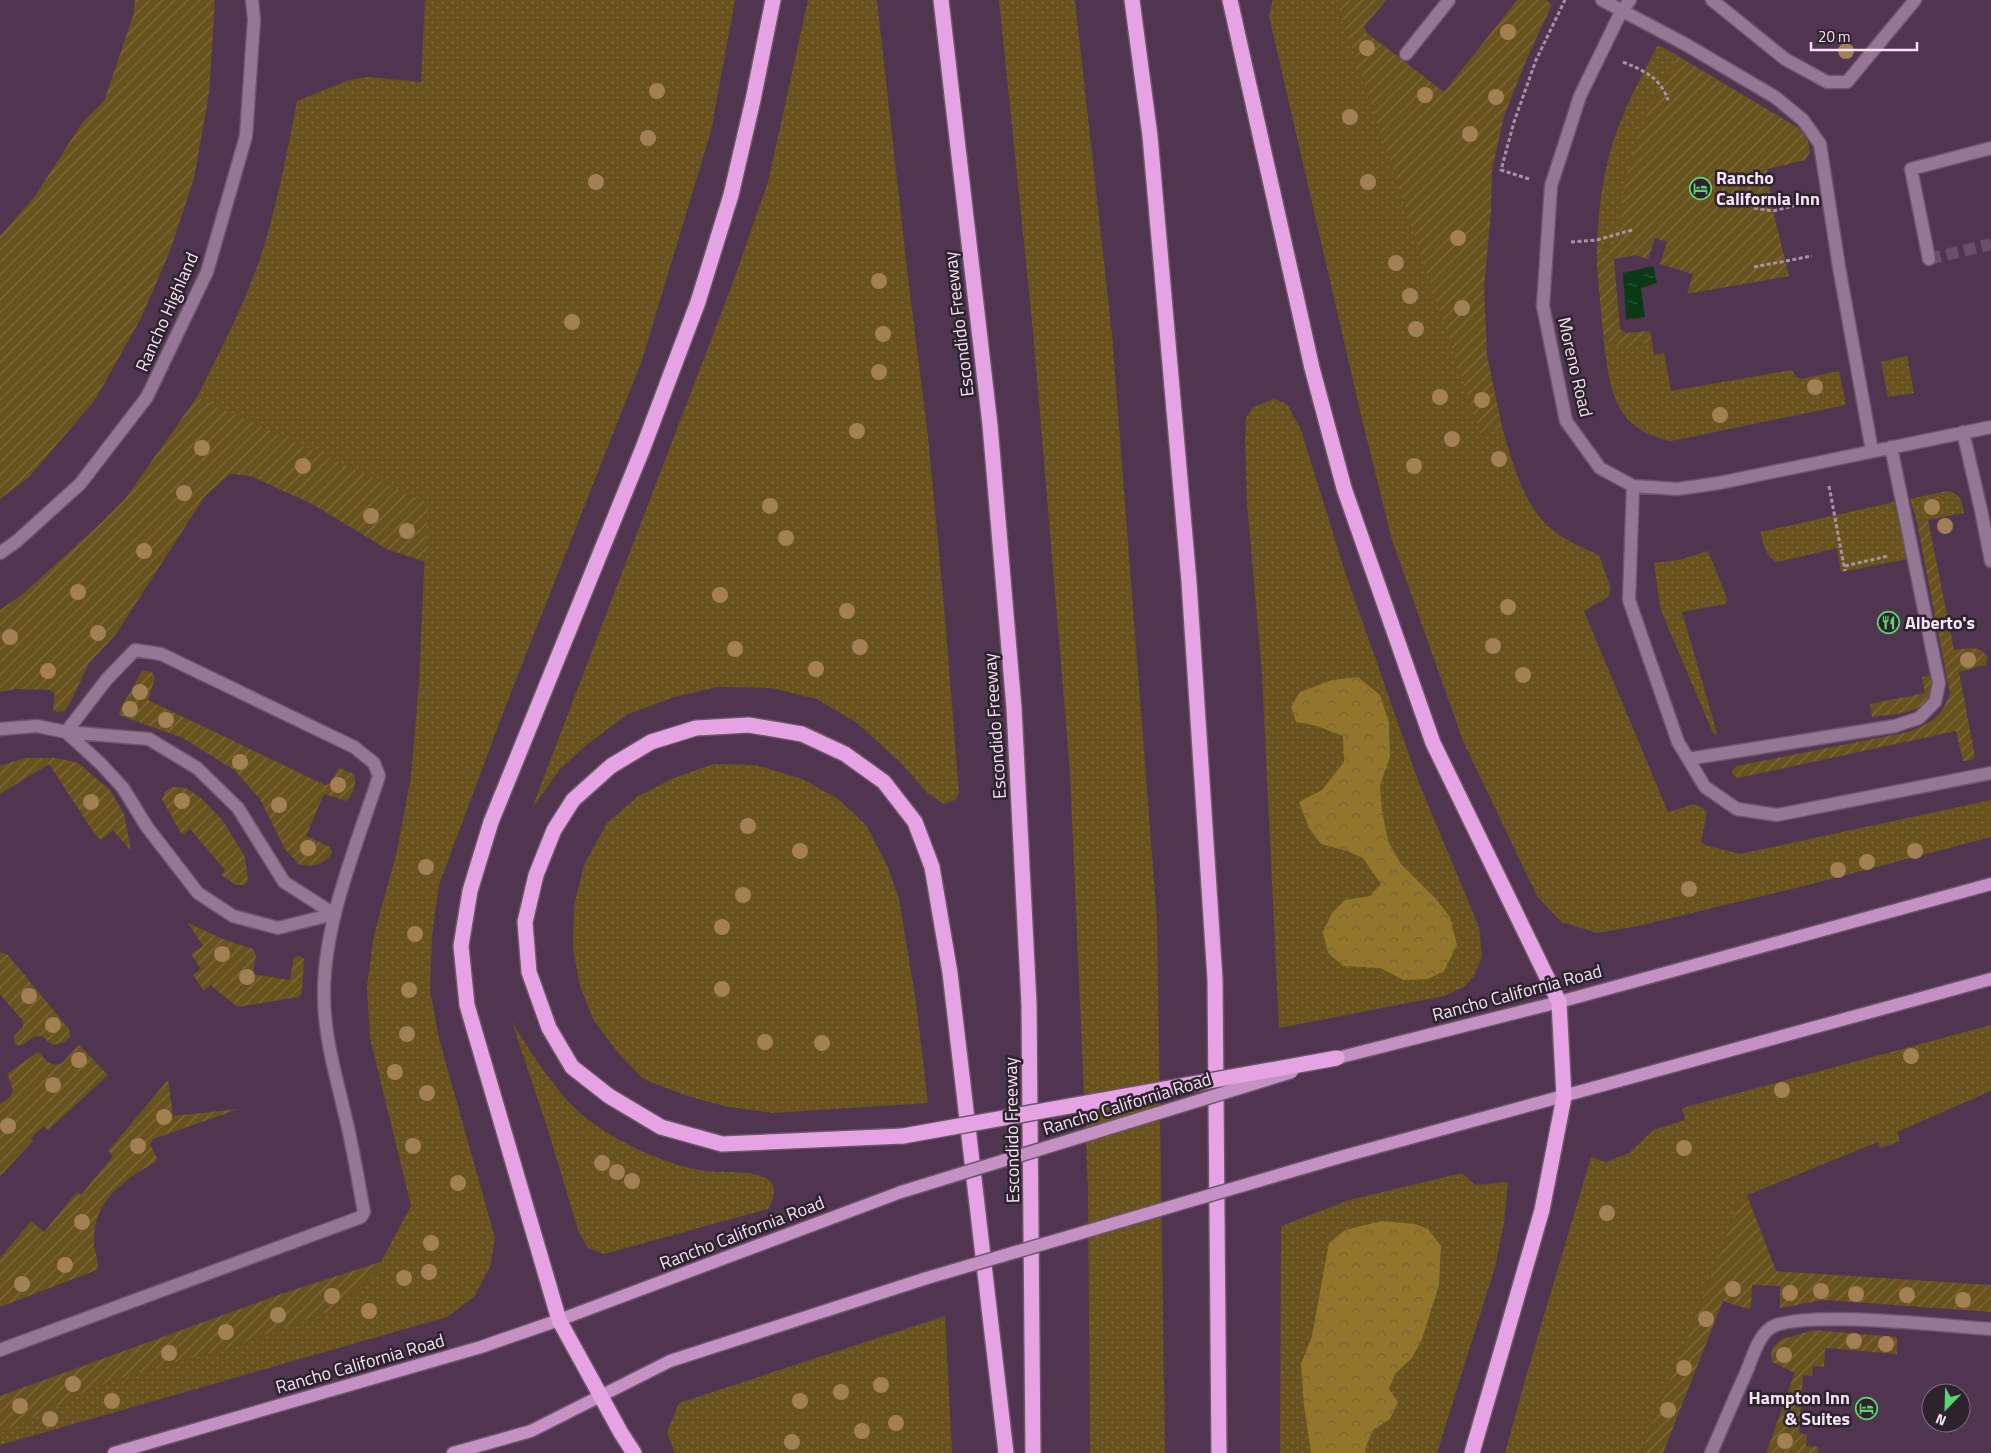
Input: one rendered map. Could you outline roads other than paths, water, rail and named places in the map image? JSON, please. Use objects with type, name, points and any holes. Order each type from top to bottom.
[{"type":"highway","points":[[634,1453],[558,1320],[467,1005],[461,946],[470,891],[491,822],[643,448],[698,302],[731,195],[753,100],[773,0]]},
{"type":"highway","name":"Escondido Freeway","points":[[941,0],[990,425],[1014,708],[1029,1004],[1033,1453]]},
{"type":"highway","points":[[1132,0],[1150,136],[1187,562],[1214,979],[1219,1453]]},
{"type":"highway","points":[[1230,0],[1312,368],[1344,488],[1433,743],[1559,1002],[1564,1097],[1542,1210],[1472,1453]]},
{"type":"highway","points":[[1006,1453],[950,973],[932,867],[915,822],[884,782],[845,754],[802,734],[749,725],[696,728],[651,742],[611,766],[573,800],[554,830],[536,876],[524,922],[529,972],[548,1028],[572,1067],[609,1096],[661,1127],[722,1144],[903,1136],[1337,1058]]},
{"type":"main road","name":"Rancho California Road","points":[[114,1453],[481,1347],[901,1192],[1337,1058],[1559,1002],[1991,884]]},
{"type":"main road","points":[[453,1453],[531,1431],[670,1361],[926,1278],[1336,1158],[1991,979]]},
{"type":"street","name":"Rancho Highland","points":[[0,554],[80,484],[147,397],[207,272],[246,136],[254,18],[252,0]]},
{"type":"street","points":[[1406,54],[1449,0]]},
{"type":"street","points":[[1602,0],[1730,70],[1775,97],[1803,120],[1820,144],[1872,451]]},
{"type":"street","name":"Moreno Road","points":[[1630,0],[1622,12],[1580,96],[1551,186],[1546,245],[1543,306],[1566,421],[1600,468],[1634,486],[1678,489],[1719,483],[1991,427]]},
{"type":"street","points":[[1712,0],[1785,59],[1827,82],[1847,82],[1915,0]]},
{"type":"street","points":[[1929,259],[1911,170],[1991,148]]},
{"type":"street","points":[[1963,432],[1991,561]]},
{"type":"street","points":[[1688,759],[1903,724],[1919,718],[1935,702],[1939,683],[1891,447]]},
{"type":"street","points":[[1634,486],[1629,600],[1678,742],[1705,787],[1737,809],[1777,815],[1991,773]]},
{"type":"street","points":[[0,1350],[361,1217],[364,1212],[346,1117],[329,1048],[324,995],[327,958],[334,914],[379,776],[374,764],[354,747],[161,654],[135,650],[107,679],[66,732]]},
{"type":"street","points":[[0,729],[37,726],[66,732],[149,739],[197,768],[238,808],[284,882],[334,914]]},
{"type":"street","points":[[66,732],[100,763],[123,788],[147,827],[198,893],[233,916],[278,928],[334,914]]},
{"type":"street","points":[[1711,1453],[1757,1347],[1769,1329],[1781,1324],[1805,1319],[1842,1319],[1991,1329]]},
{"type":"water","points":[[1653,266],[1657,283],[1641,288],[1645,317],[1626,320],[1623,273]]},
{"type":"tunnel","points":[[1929,259],[1991,244]]},
{"type":"place","name":"Rancho California Inn","points":[[1700,188]]},
{"type":"place","name":"Alberto's","points":[[1889,623]]},
{"type":"place","name":"Hampton Inn & Suites","points":[[1866,1408]]}]
